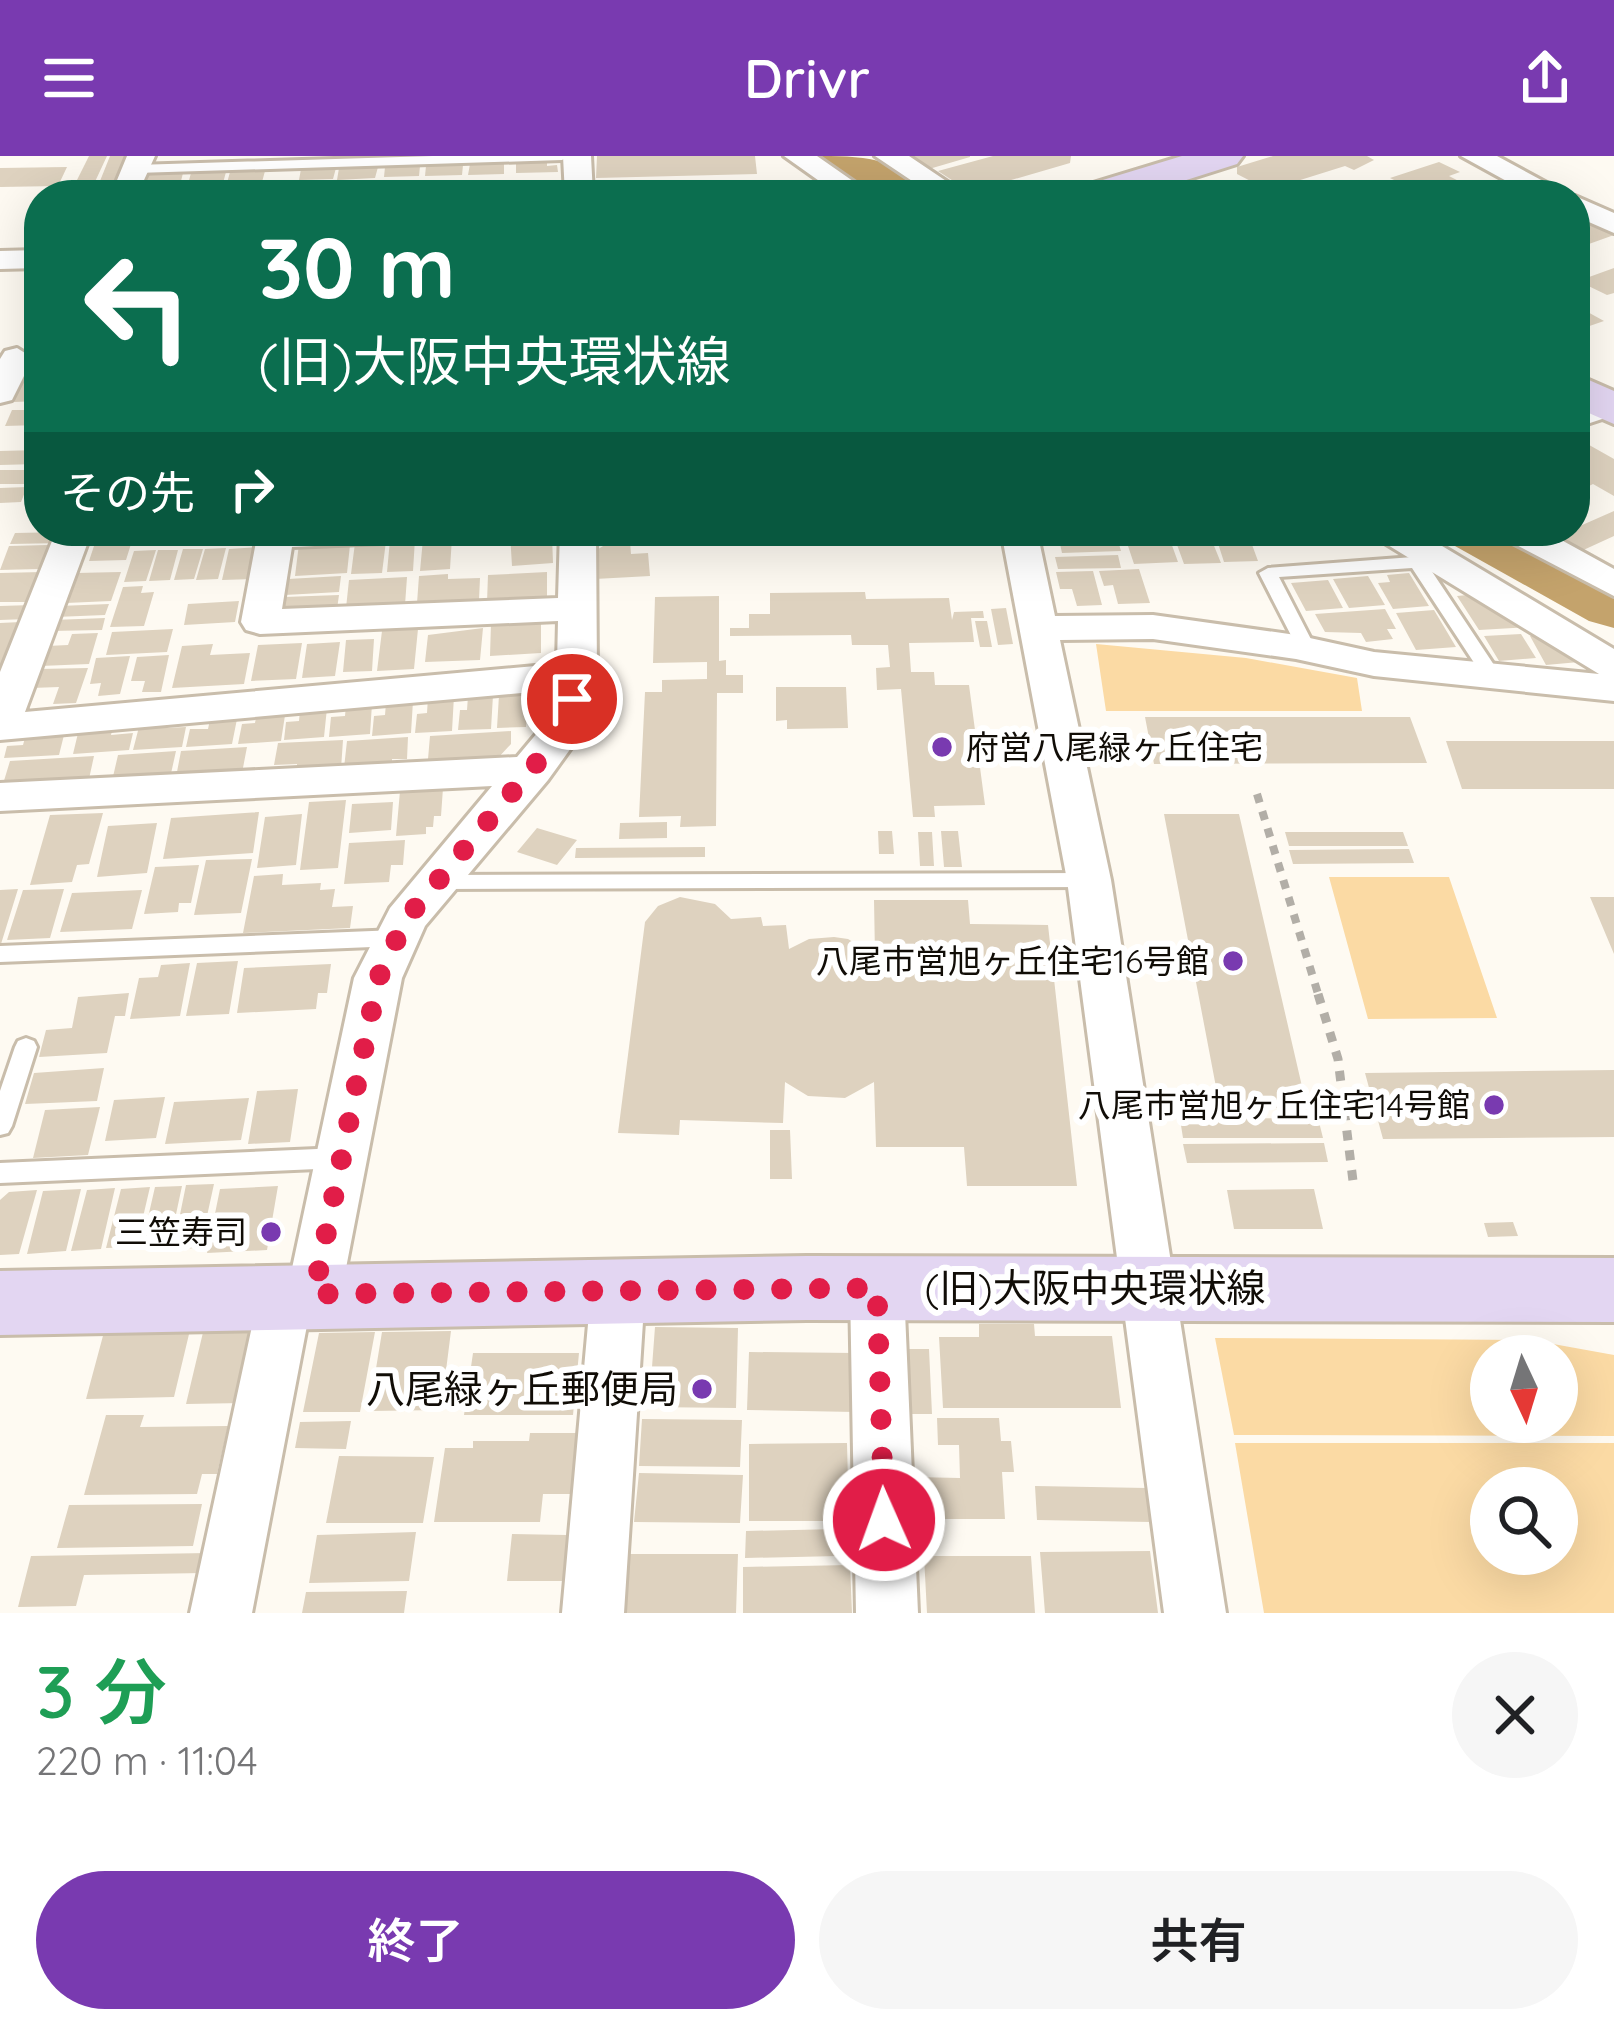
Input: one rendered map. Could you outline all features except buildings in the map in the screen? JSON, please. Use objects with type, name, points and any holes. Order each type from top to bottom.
[{"type":"street","points":[[798,156],[836,180]]},
{"type":"street","points":[[889,156],[928,180]]},
{"type":"street","points":[[1131,180],[1172,162],[1223,156]]},
{"type":"street","points":[[1475,156],[1524,180]]},
{"type":"street","points":[[1172,162],[1206,180]]},
{"type":"street","points":[[1591,208],[1614,224]]},
{"type":"street","points":[[0,393],[19,358]]},
{"type":"street","points":[[68,546],[0,725],[577,675]]},
{"type":"street","points":[[273,546],[260,622],[578,609]]},
{"type":"street","points":[[221,1613],[300,1294],[340,1158],[378,979],[397,938],[434,882],[568,723],[577,675],[578,546]]},
{"type":"street","points":[[1022,546],[1089,880],[1195,1613]]},
{"type":"street","points":[[1409,546],[1614,666]]},
{"type":"street","points":[[1544,546],[1614,585]]},
{"type":"street","points":[[1040,628],[1153,627],[1374,664],[1614,688]]},
{"type":"street","points":[[0,797],[532,770]]},
{"type":"street","points":[[877,1288],[887,1613]]},
{"type":"street","name":"(旧)大阪中央環状線","points":[[0,1303],[300,1294],[877,1288],[1614,1290]]},
{"type":"street","points":[[593,1613],[618,1292]]},
{"type":"lane","points":[[135,170],[562,156]]},
{"type":"lane","points":[[1307,650],[1268,572],[1423,558],[1491,674]]},
{"type":"lane","points":[[434,882],[1089,880]]},
{"type":"lane","points":[[0,954],[397,938]]},
{"type":"lane","points":[[0,1126],[26,1047]]},
{"type":"lane","points":[[0,1172],[340,1158]]},
{"type":"path","points":[[1257,794],[1338,1059],[1353,1181]]},
{"type":"shaded area","points":[[1096,644],[1246,658],[1357,678],[1362,711],[1106,711]]},
{"type":"shaded area","points":[[1329,877],[1449,877],[1497,1018],[1368,1019]]},
{"type":"shaded area","points":[[1215,1338],[1470,1340],[1470,1436],[1234,1435]]},
{"type":"shaded area","points":[[1578,1348],[1614,1355],[1614,1436],[1578,1436]]},
{"type":"shaded area","points":[[1235,1443],[1614,1443],[1614,1613],[1264,1613]]},
{"type":"waterway","points":[[840,156],[879,180]]},
{"type":"waterway","points":[[1506,546],[1614,606]]},
{"type":"place","name":"府営八尾緑ヶ丘住宅","points":[[942,747]]},
{"type":"place","name":"八尾市営旭ヶ丘住宅16号館","points":[[1233,961]]},
{"type":"place","name":"八尾市営旭ヶ丘住宅14号館","points":[[1494,1105]]},
{"type":"place","name":"三笠寿司","points":[[271,1232]]},
{"type":"place","name":"八尾緑ヶ丘郵便局","points":[[702,1389]]},
{"type":"route","points":[[572,699],[568,723],[550,747],[406,919],[378,979],[314,1294],[877,1288],[884,1520]]}]
